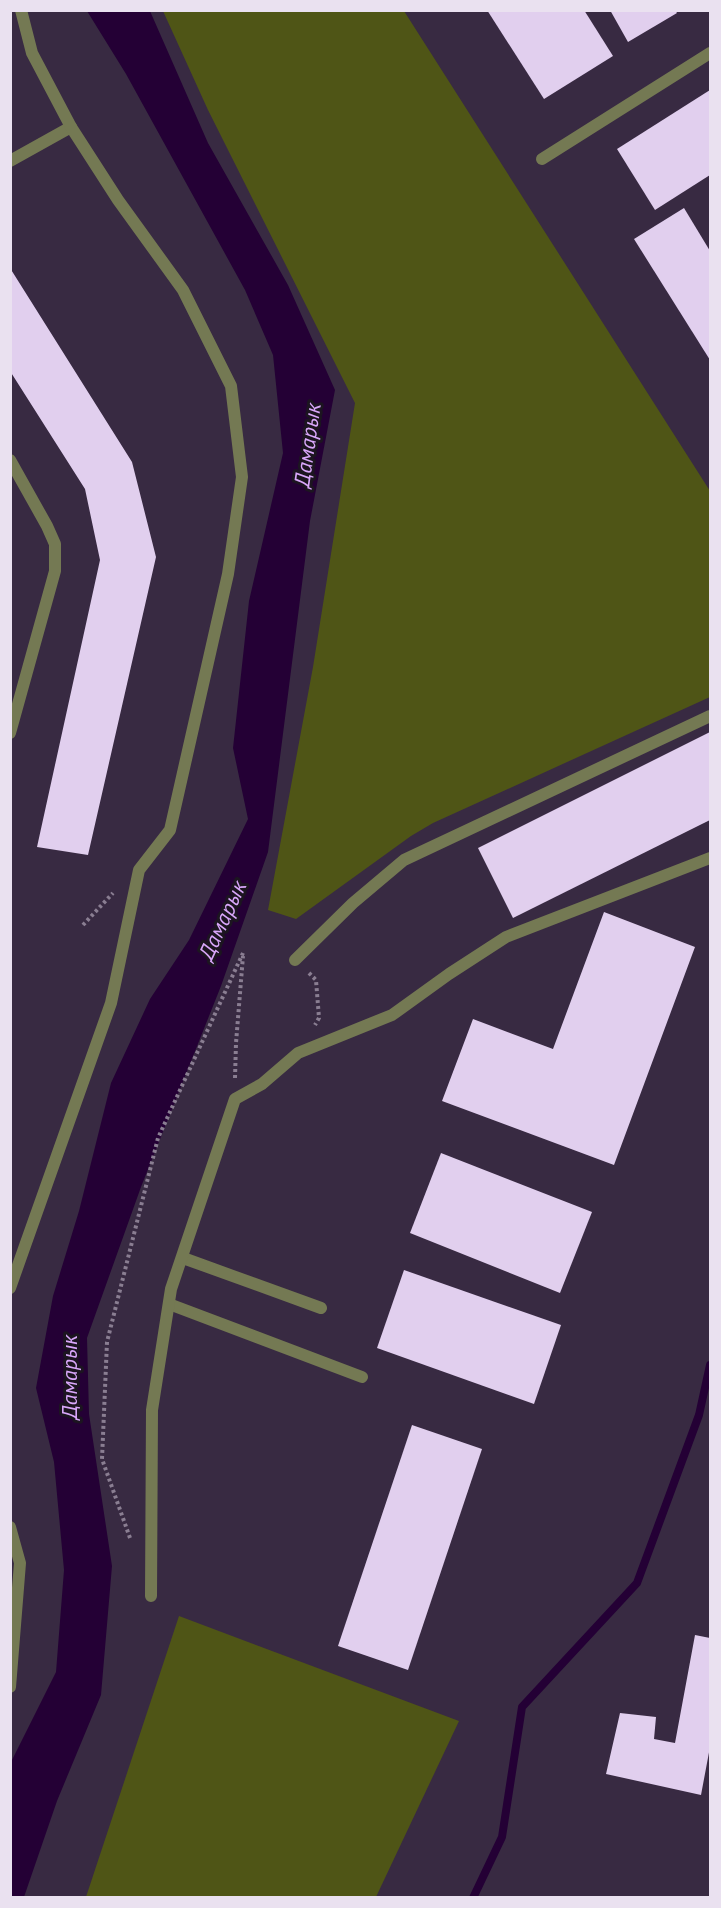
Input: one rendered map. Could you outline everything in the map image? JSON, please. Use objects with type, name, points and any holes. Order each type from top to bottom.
[{"type":"lane","points":[[10,1288],[111,1003],[139,870],[170,830],[228,574],[242,477],[231,386],[183,290],[118,200],[71,127],[32,53],[21,10]]},
{"type":"lane","points":[[542,159],[711,53]]},
{"type":"lane","points":[[10,161],[71,127]]},
{"type":"lane","points":[[10,460],[55,544],[55,571],[10,733]]},
{"type":"lane","points":[[296,960],[353,903],[404,860],[711,716]]},
{"type":"lane","points":[[151,1596],[153,1410],[171,1289],[235,1099],[262,1084],[298,1053],[392,1015],[506,937],[711,858]]},
{"type":"lane","points":[[183,1258],[321,1308]]},
{"type":"lane","points":[[169,1304],[362,1377]]},
{"type":"lane","points":[[10,1527],[20,1563],[10,1687]]},
{"type":"path","points":[[132,1544],[102,1459],[107,1342],[158,1138],[243,954],[236,1043],[235,1099]]},
{"type":"path","points":[[296,960],[315,980],[319,1018],[298,1053]]},
{"type":"green space","points":[[163,11],[404,11],[710,491],[710,697],[433,823],[411,836],[296,919],[268,910],[313,667],[355,403],[208,110]]},
{"type":"green space","points":[[179,1616],[459,1721],[376,1897],[86,1897]]},
{"type":"water","name":"Дамарык","points":[[87,11],[150,11],[208,143],[288,285],[335,390],[310,521],[268,852],[221,986],[141,1187],[87,1338],[89,1414],[112,1566],[101,1695],[57,1801],[24,1897],[11,1898],[11,1762],[56,1672],[64,1570],[54,1462],[36,1388],[53,1296],[79,1211],[111,1083],[150,999],[189,940],[248,819],[233,748],[249,601],[283,453],[273,355],[245,290],[126,74]]},
{"type":"building","points":[[487,10],[584,10],[613,56],[544,99]]},
{"type":"building","points":[[610,10],[675,10],[677,13],[628,42]]},
{"type":"building","points":[[710,90],[710,175],[655,210],[617,149]]},
{"type":"building","points":[[684,208],[710,251],[710,360],[634,239]]},
{"type":"building","points":[[10,268],[132,462],[156,557],[88,855],[37,847],[100,560],[85,489],[10,371]]},
{"type":"building","points":[[710,732],[710,820],[513,918],[478,848]]},
{"type":"building","points":[[604,912],[695,947],[614,1165],[442,1101],[473,1019],[553,1049]]},
{"type":"building","points":[[441,1153],[592,1212],[560,1293],[410,1233]]},
{"type":"building","points":[[404,1270],[561,1325],[534,1404],[377,1348]]},
{"type":"building","points":[[412,1425],[482,1449],[408,1670],[338,1646]]},
{"type":"building","points":[[695,1635],[710,1638],[710,1747],[701,1795],[606,1774],[620,1713],[656,1717],[654,1739],[675,1743]]},
{"type":"waterway","points":[[473,1898],[502,1837],[522,1707],[637,1583],[699,1415],[710,1365]]}]
